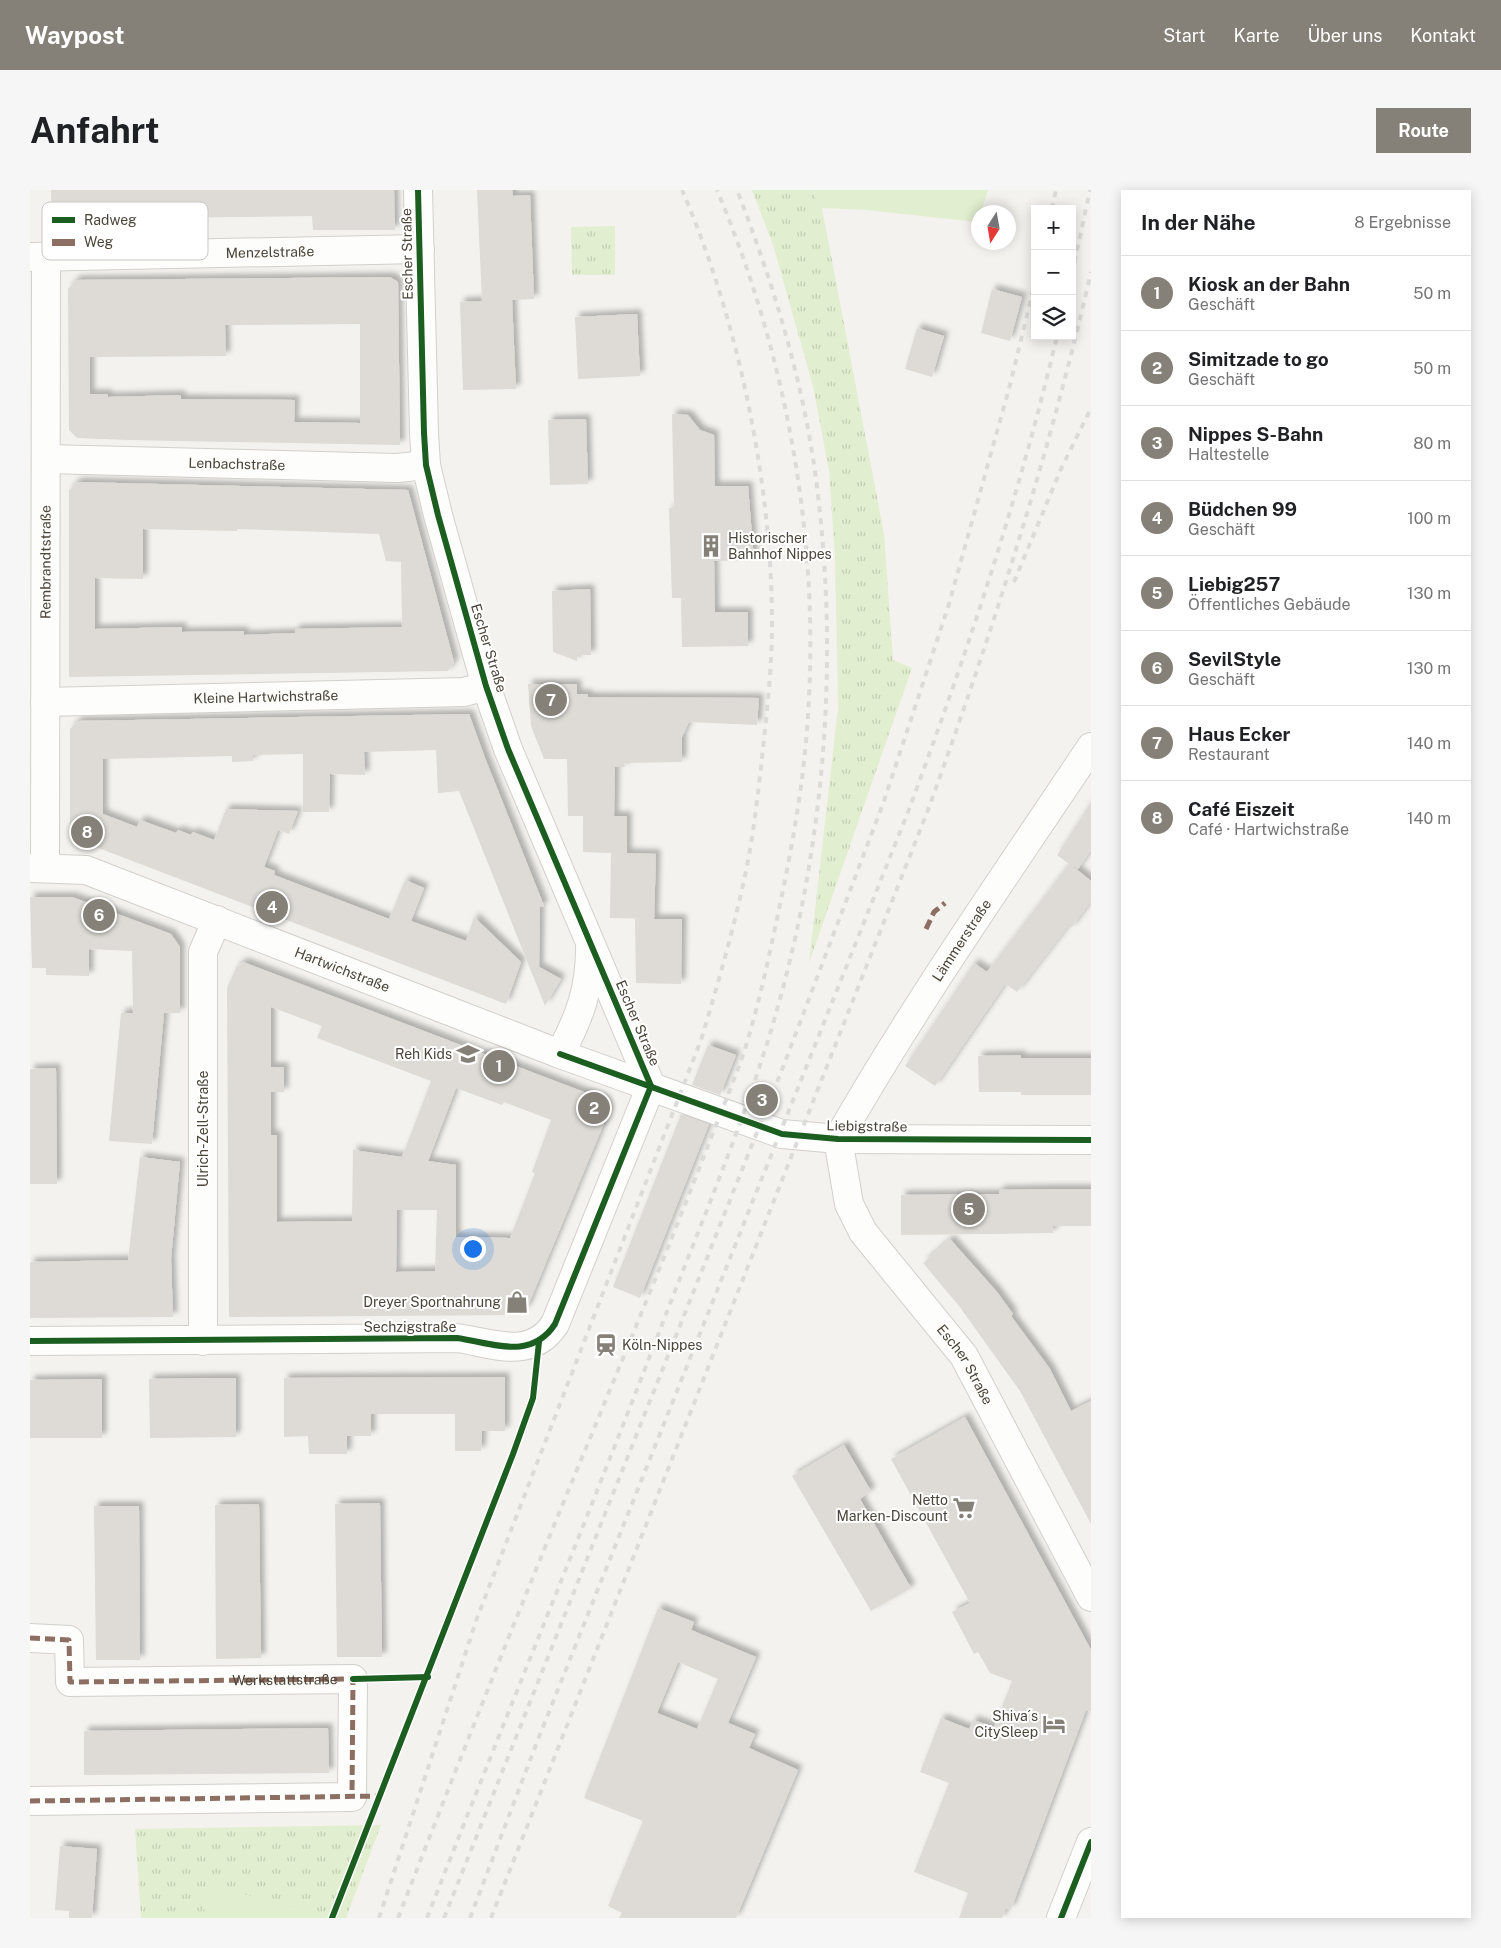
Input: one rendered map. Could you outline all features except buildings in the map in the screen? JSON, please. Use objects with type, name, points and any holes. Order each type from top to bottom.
[{"type":"street","name":"Escher Straße","points":[[418,190],[422,401],[426,465],[452,566],[486,686],[508,749],[651,1086]]},
{"type":"street","name":"Menzelstraße","points":[[208,253],[420,249]]},
{"type":"street","name":"Rembrandtstraße","points":[[37,868],[44,702],[37,576],[47,459],[38,257]]},
{"type":"street","name":"Lenbachstraße","points":[[47,459],[397,468],[426,465]]},
{"type":"street","name":"Kleine Hartwichstraße","points":[[44,702],[464,692],[486,686]]},
{"type":"street","name":"Lämmerstraße","points":[[838,1139],[862,1096],[964,937],[1091,747]]},
{"type":"street","name":"Hartwichstraße","points":[[37,868],[86,870],[560,1054],[651,1086]]},
{"type":"street","name":"Ulrich-Zell-Straße","points":[[203,1341],[203,952],[217,920]]},
{"type":"street","points":[[560,1054],[584,999],[590,976],[589,941]]},
{"type":"street","name":"Liebigstraße","points":[[651,1086],[782,1134],[838,1139],[1091,1140]]},
{"type":"street","name":"Sechzigstraße","points":[[30,1342],[457,1338],[521,1347],[539,1342],[550,1331],[558,1317],[651,1086]]},
{"type":"street","name":"Escher Straße","points":[[838,1139],[849,1204],[863,1232],[964,1356],[1091,1597]]},
{"type":"street","name":"Werkstattstraße","points":[[30,1638],[69,1640],[70,1682],[352,1679],[352,1797],[30,1801]]},
{"type":"street","points":[[1061,1918],[1091,1842]]},
{"type":"green space","points":[[752,190],[811,190],[822,208],[884,534],[893,660],[912,668],[809,963],[838,708],[835,556],[829,471],[813,386],[773,245]]},
{"type":"green space","points":[[811,190],[988,190],[983,205],[971,205],[971,221],[867,210],[822,208]]},
{"type":"green space","points":[[615,226],[615,275],[572,275],[571,227]]},
{"type":"green space","points":[[381,1825],[346,1918],[141,1918],[135,1829]]},
{"type":"green space","points":[[208,1885],[298,1908],[295,1918],[236,1918],[202,1909]]},
{"type":"railway","points":[[379,1918],[477,1618],[701,1040],[731,935],[755,819],[771,660],[772,624],[766,515],[748,402],[735,347],[720,292],[682,190]]},
{"type":"railway","points":[[398,1918],[496,1668],[653,1284],[739,1067],[762,985],[788,864],[797,815],[808,715],[809,581],[803,514],[793,448],[762,316],[741,252],[717,190]]},
{"type":"railway","points":[[427,1918],[630,1408],[742,1117],[771,1029],[799,922],[819,796],[824,733],[827,669],[823,542],[816,479],[795,369],[763,260],[737,190]]},
{"type":"railway","points":[[1053,205],[1056,190]]},
{"type":"railway","points":[[1076,255],[1090,190]]},
{"type":"railway","points":[[491,1918],[928,810],[975,677],[1018,544],[1057,409],[1091,272]]},
{"type":"railway","points":[[444,1918],[785,1062],[884,801],[949,604],[1010,385],[1032,295]]},
{"type":"railway","points":[[470,1918],[537,1742],[908,812],[971,636],[990,576],[1026,457],[1056,340]]},
{"type":"railway","points":[[1014,582],[1061,469],[1091,408]]},
{"type":"marked path","points":[[926,929],[934,912],[945,903]]},
{"type":"marked path","points":[[30,1638],[69,1640],[70,1682],[353,1679],[352,1797]]},
{"type":"marked path","points":[[30,1801],[380,1796]]},
{"type":"cycle path","points":[[418,190],[424,433],[426,465],[438,515],[486,686],[508,749],[651,1086]]},
{"type":"cycle path","points":[[560,1054],[782,1134],[838,1139],[1091,1140]]},
{"type":"cycle path","points":[[30,1341],[457,1338],[510,1347],[523,1346],[534,1342],[545,1335],[555,1324],[651,1086]]},
{"type":"cycle path","points":[[332,1918],[513,1454],[533,1398],[539,1342]]},
{"type":"cycle path","points":[[353,1679],[428,1677]]},
{"type":"cycle path","points":[[1061,1918],[1091,1842]]},
{"type":"place","name":"Historischer Bahnhof Nippes","points":[[711,546]]},
{"type":"place","name":"Haus Ecker","points":[[551,700]]},
{"type":"place","name":"Café Eiszeit","points":[[87,832]]},
{"type":"place","name":"Büdchen 99","points":[[272,907]]},
{"type":"place","name":"SevilStyle","points":[[99,915]]},
{"type":"place","name":"Reh Kids","points":[[468,1054]]},
{"type":"place","name":"Kiosk an der Bahn","points":[[499,1066]]},
{"type":"place","name":"Nippes S-Bahn","points":[[762,1100]]},
{"type":"place","name":"Simitzade to go","points":[[594,1108]]},
{"type":"place","name":"Liebig257","points":[[969,1209]]},
{"type":"place","name":"Dreyer Sportnahrung","points":[[517,1302]]},
{"type":"place","name":"Köln-Nippes","points":[[606,1345]]},
{"type":"place","name":"Netto Marken-Discount","points":[[964,1508]]},
{"type":"place","name":"Shiva´s CitySleep","points":[[1054,1724]]}]
